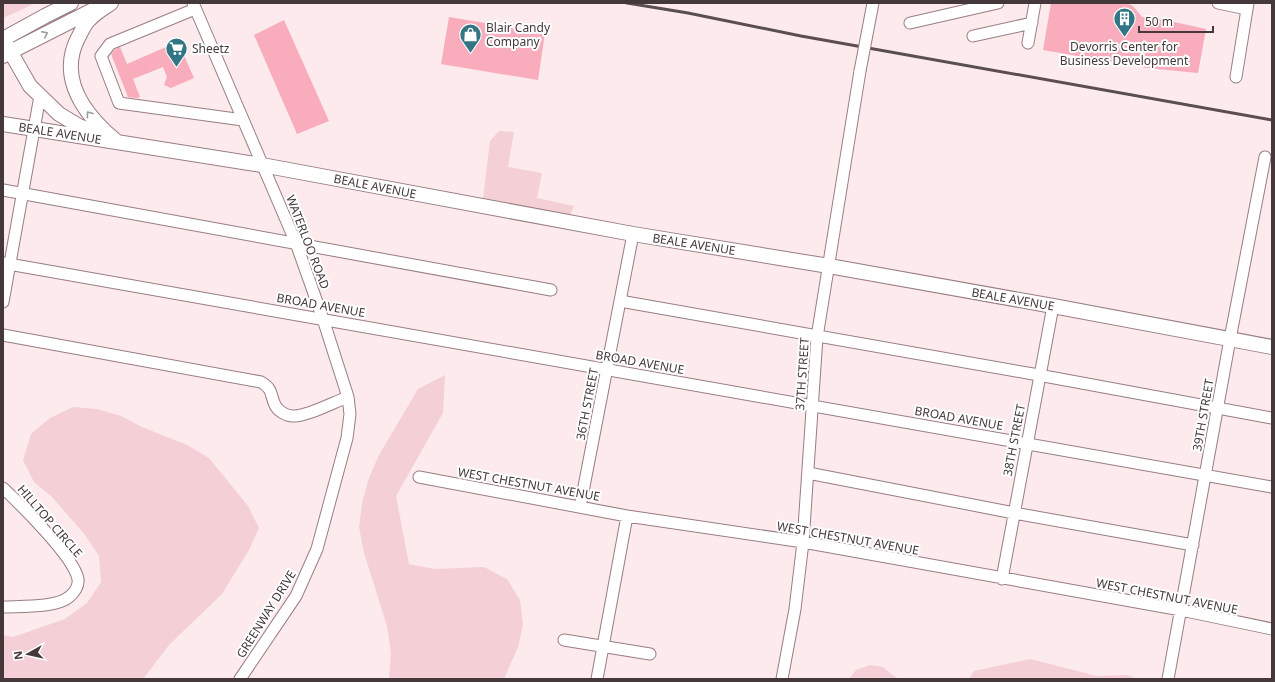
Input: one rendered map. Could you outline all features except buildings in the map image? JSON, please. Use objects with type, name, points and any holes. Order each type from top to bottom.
[{"type":"main road","points":[[3,39],[71,3]]},
{"type":"main road","points":[[6,54],[110,3]]},
{"type":"main road","points":[[110,3],[88,20],[75,45],[71,62],[72,80],[79,99],[89,115],[101,129],[116,142]]},
{"type":"main road","name":"BEALE AVENUE","points":[[3,39],[6,54],[30,86],[59,114],[79,126],[116,142]]},
{"type":"main road","name":"BEALE AVENUE","points":[[3,124],[262,165],[633,234],[829,266],[1272,347]]},
{"type":"street","name":"37TH STREET","points":[[782,679],[794,609],[803,542],[817,337],[860,72],[873,3]]},
{"type":"street","points":[[910,23],[998,3]]},
{"type":"street","points":[[1028,44],[1035,3]]},
{"type":"street","points":[[1218,3],[1248,6],[1236,77]]},
{"type":"street","points":[[194,6],[110,44],[101,56],[119,102],[243,120]]},
{"type":"street","name":"WATERLOO ROAD","points":[[194,6],[296,242],[348,397],[350,414],[349,426],[339,470]]},
{"type":"street","points":[[973,36],[1032,23]]},
{"type":"street","points":[[3,302],[6,264],[23,193],[40,96]]},
{"type":"street","name":"39TH STREET","points":[[1168,679],[1217,408],[1265,157]]},
{"type":"street","points":[[3,190],[296,242],[551,290]]},
{"type":"street","name":"36TH STREET","points":[[580,507],[633,234]]},
{"type":"street","name":"BROAD AVENUE","points":[[6,264],[1272,487]]},
{"type":"street","points":[[620,301],[817,337],[1040,375],[1272,418]]},
{"type":"street","name":"38TH STREET","points":[[1002,579],[1053,306]]},
{"type":"street","points":[[3,335],[261,382],[268,386],[271,390],[276,406],[286,415],[301,415],[348,397]]},
{"type":"street","name":"GREENWAY DRIVE","points":[[240,679],[296,596],[307,574],[317,549],[339,470]]},
{"type":"street","points":[[808,473],[1193,546]]},
{"type":"street","name":"WEST CHESTNUT AVENUE","points":[[419,477],[628,516],[803,542],[1181,610],[1272,629]]},
{"type":"street","name":"HILLTOP CIRCLE","points":[[3,488],[26,510],[69,561],[76,572],[78,581],[76,590],[68,598],[58,603],[3,607]]},
{"type":"street","points":[[598,679],[628,516]]},
{"type":"street","points":[[564,640],[650,654]]},
{"type":"shaded area","points":[[3,3],[36,3],[3,18]]},
{"type":"shaded area","points":[[499,131],[514,132],[508,167],[542,173],[537,198],[574,206],[570,216],[483,199],[490,141]]},
{"type":"shaded area","points":[[445,375],[443,413],[396,496],[409,564],[434,569],[484,567],[507,579],[520,600],[523,625],[518,647],[504,679],[389,679],[391,653],[387,626],[364,553],[359,527],[362,503],[369,478],[379,455],[418,389]]},
{"type":"shaded area","points":[[73,407],[97,409],[121,416],[142,427],[187,445],[209,458],[248,506],[259,528],[249,550],[222,594],[169,645],[143,679],[3,679],[3,635],[13,637],[65,619],[87,603],[101,582],[99,556],[85,535],[52,497],[34,482],[23,460],[31,434],[50,418]]},
{"type":"shaded area","points":[[1030,659],[1097,676],[1127,675],[1138,679],[969,679],[974,671]]},
{"type":"shaded area","points":[[870,665],[883,667],[898,679],[849,679],[856,670]]},
{"type":"railway","points":[[627,3],[688,13],[801,36],[1272,120]]},
{"type":"place","name":"Devorris Center for Business Development","points":[[1124,38]]},
{"type":"place","name":"Blair Candy Company","points":[[471,54]]},
{"type":"place","name":"Sheetz","points":[[176,68]]}]
